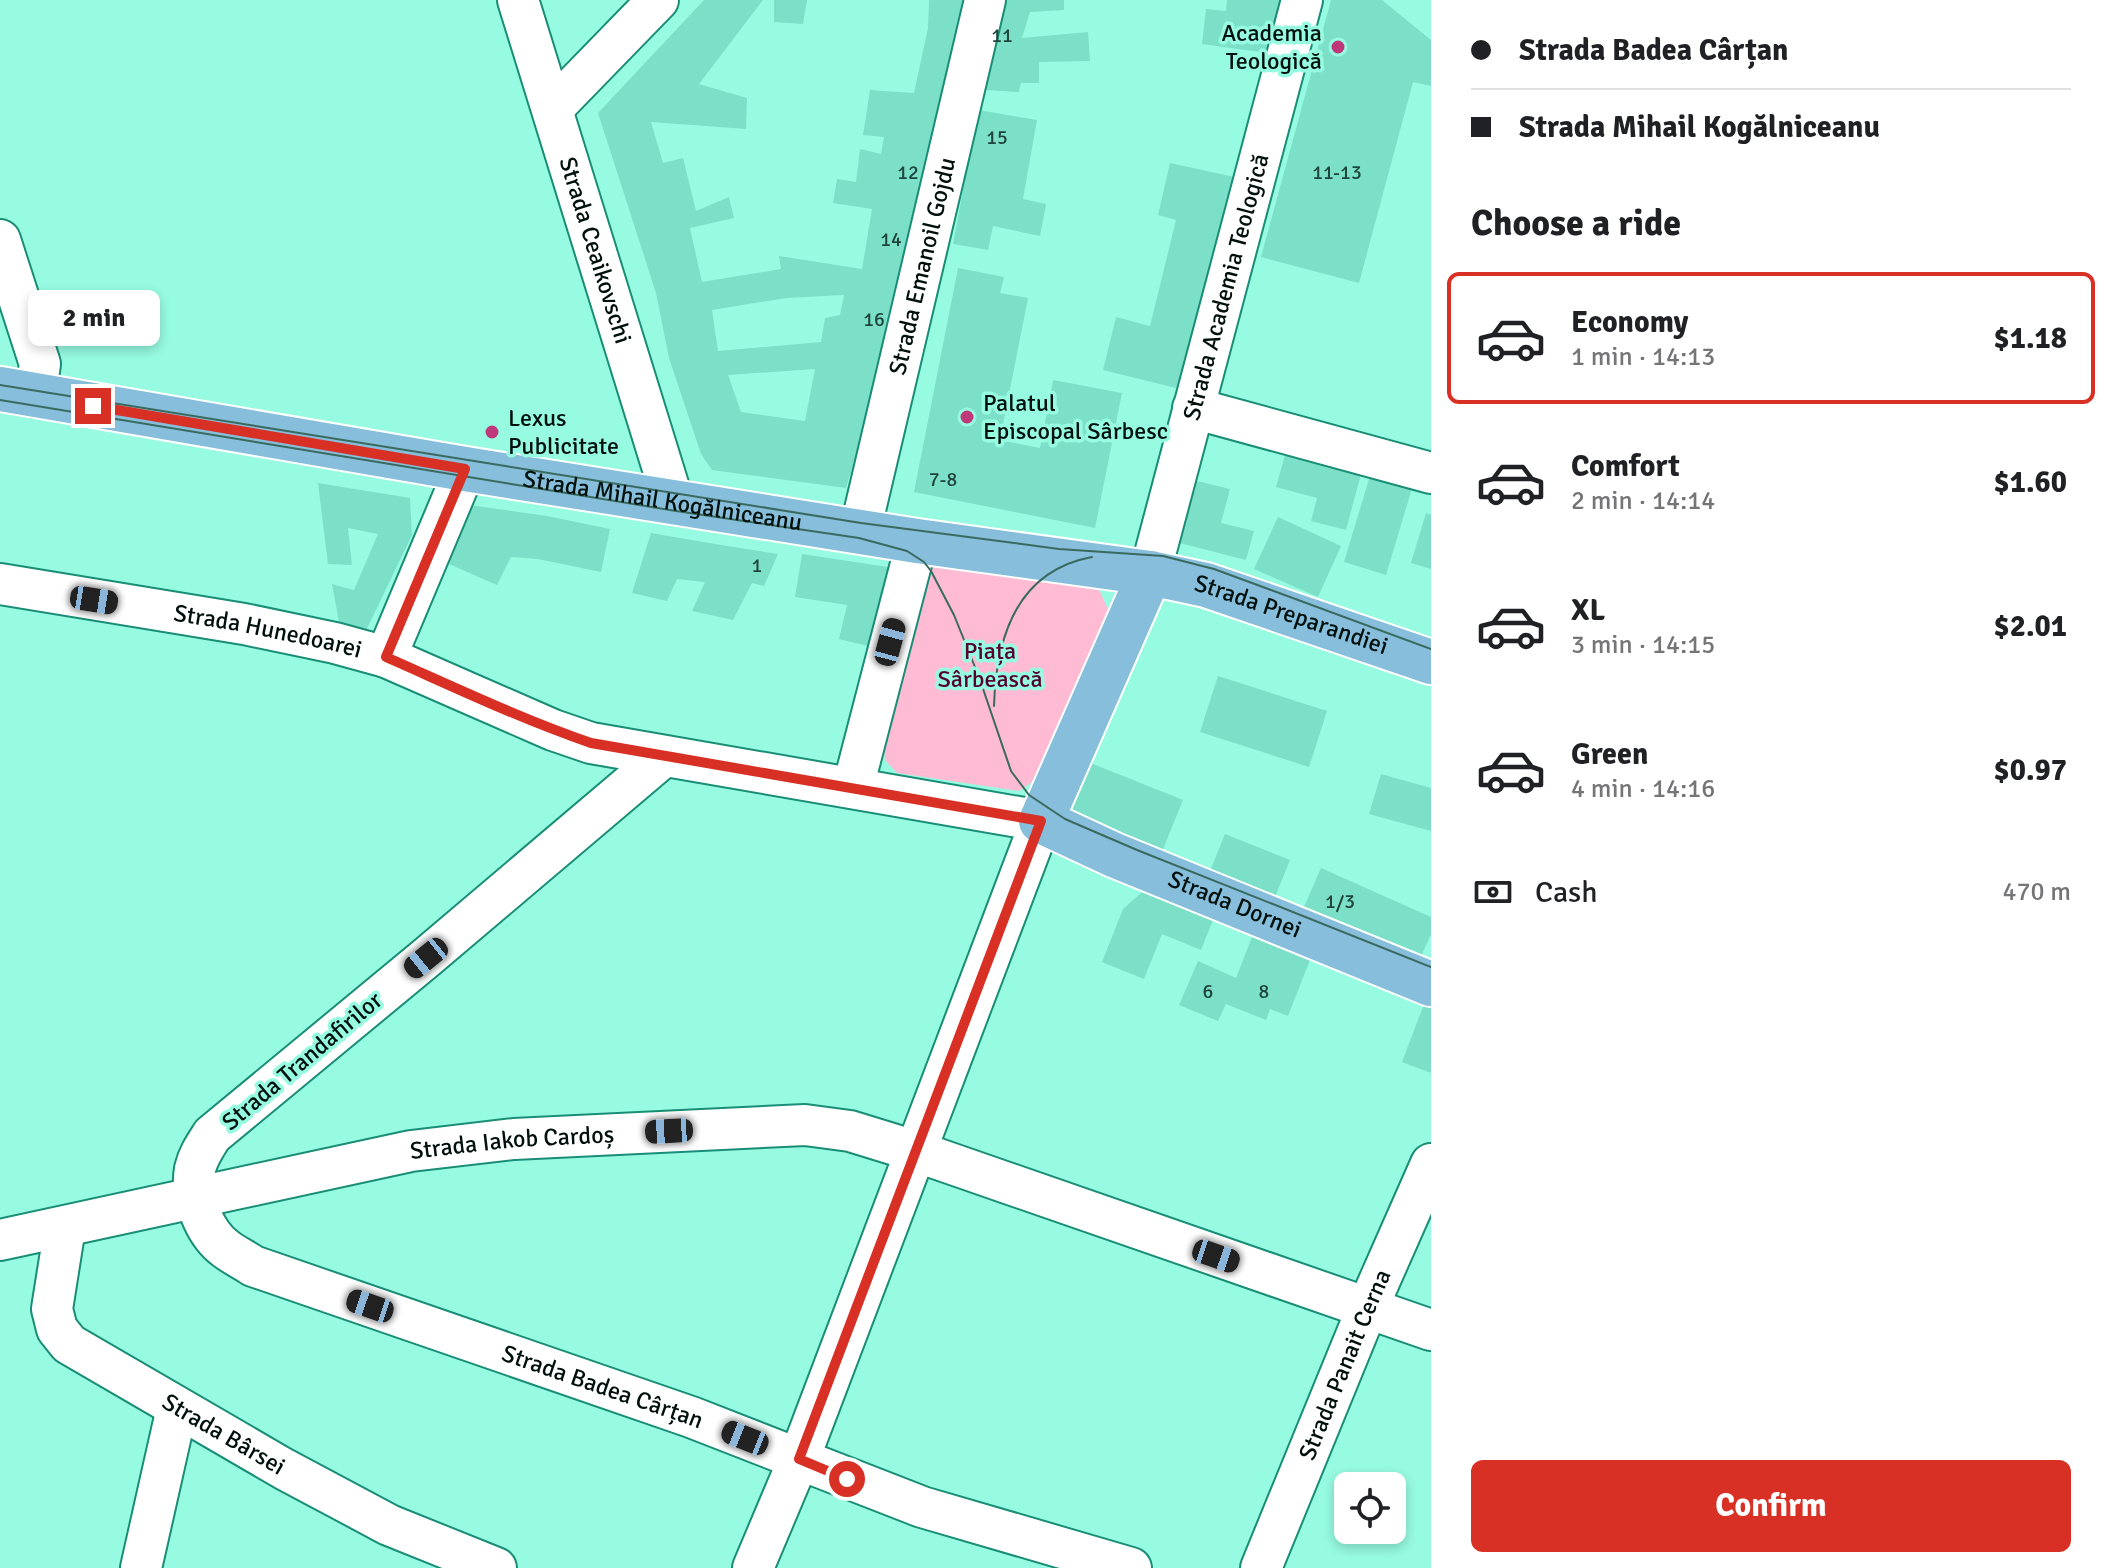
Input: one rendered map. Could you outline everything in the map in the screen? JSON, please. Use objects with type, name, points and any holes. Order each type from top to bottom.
[{"type":"main road","name":"Strada Mihail Kogălniceanu","points":[[12,394],[917,541],[1150,573]]},
{"type":"main road","name":"Strada Preparandiei","points":[[1150,573],[1206,585],[1431,662]]},
{"type":"main road","points":[[1041,821],[1150,573]]},
{"type":"main road","name":"Strada Dornei","points":[[1041,821],[1114,855],[1431,984]]},
{"type":"street","name":"Strada Ceaikovschi","points":[[518,0],[673,501]]},
{"type":"street","points":[[553,108],[658,0]]},
{"type":"street","name":"Strada Emanoil Gojdu","points":[[860,531],[985,0]]},
{"type":"street","name":"Strada Academia Teologică","points":[[1150,573],[1302,0]]},
{"type":"street","points":[[0,240],[40,364],[12,394]]},
{"type":"street","points":[[1193,408],[1431,473]]},
{"type":"street","points":[[386,657],[465,469]]},
{"type":"street","points":[[853,787],[917,541]]},
{"type":"street","name":"Strada Hunedoarei","points":[[0,584],[244,624],[335,643],[386,657],[553,730],[591,743],[1041,821]]},
{"type":"street","name":"Strada Trandafirilor","points":[[196,1197],[195,1172],[200,1154],[212,1135],[663,757]]},
{"type":"street","points":[[753,1568],[799,1459],[1041,821]]},
{"type":"street","name":"Strada Iakob Cardoș","points":[[0,1240],[411,1151],[514,1139],[805,1125],[850,1131],[915,1151],[1431,1330]]},
{"type":"street","name":"Strada Panait Cerna","points":[[1261,1568],[1367,1309],[1431,1164]]},
{"type":"street","name":"Strada Badea Cârțan","points":[[196,1197],[203,1221],[223,1248],[253,1266],[691,1417],[922,1507],[1131,1568]]},
{"type":"street","name":"Strada Bârsei","points":[[65,1227],[52,1309],[57,1329],[69,1344],[177,1408],[389,1525],[496,1568]]},
{"type":"street","points":[[141,1568],[177,1408]]},
{"type":"green space","name":"Piața Sârbească","points":[[932,563],[1095,581],[1109,611],[1041,776],[1019,791],[897,773],[885,760],[883,739],[917,586]]},
{"type":"building","points":[[704,0],[763,0],[699,84],[747,98],[746,129],[651,122],[663,163],[683,158],[696,211],[729,197],[734,218],[690,228],[702,282],[781,269],[779,256],[862,269],[872,209],[833,203],[837,179],[856,182],[860,149],[881,154],[884,137],[863,135],[870,90],[914,93],[928,28],[929,0],[971,0],[893,335],[846,488],[712,470],[701,454],[669,358],[656,293],[598,113]],"holes":[[[844,295],[840,315],[825,318],[821,342],[718,351],[712,310],[786,298]],[[815,369],[805,421],[741,412],[728,375]]]},
{"type":"building","points":[[774,0],[807,0],[803,24],[774,22]]},
{"type":"building","points":[[990,0],[1064,0],[1064,10],[1030,12],[1022,38],[1088,32],[1090,61],[1039,62],[1039,83],[1021,83],[1019,92],[970,89]]},
{"type":"building","points":[[1227,0],[1287,0],[1267,53],[1202,44],[1206,9],[1226,11]]},
{"type":"building","points":[[1331,0],[1382,0],[1431,40],[1431,86],[1413,82],[1359,283],[1261,257]]},
{"type":"building","points":[[978,110],[1037,120],[1023,199],[1046,204],[1040,236],[993,226],[988,250],[953,244]]},
{"type":"building","points":[[1170,163],[1239,178],[1191,382],[1176,388],[1103,370],[1116,317],[1150,326],[1176,220],[1158,215]]},
{"type":"building","name":"Palatul Episcopal Sârbesc","points":[[958,268],[1004,277],[1000,293],[1028,298],[1000,440],[1040,448],[1053,380],[1122,393],[1095,528],[914,492]]},
{"type":"building","points":[[1285,455],[1361,474],[1346,530],[1311,521],[1317,498],[1276,487]]},
{"type":"building","points":[[1370,476],[1412,488],[1386,575],[1344,562]]},
{"type":"building","points":[[1193,480],[1230,489],[1221,523],[1254,531],[1246,560],[1176,542]]},
{"type":"building","points":[[318,483],[410,498],[412,535],[362,639],[341,633],[332,584],[354,590],[378,534],[348,528],[352,565],[328,564]]},
{"type":"building","points":[[470,505],[610,529],[601,572],[538,559],[511,557],[497,585],[449,564]]},
{"type":"building","points":[[1426,513],[1431,515],[1431,569],[1411,563]]},
{"type":"building","points":[[1278,517],[1341,546],[1318,597],[1254,569]]},
{"type":"building","points":[[651,533],[778,554],[764,586],[752,583],[733,620],[692,611],[705,582],[677,579],[667,601],[632,593]]},
{"type":"building","points":[[802,554],[894,568],[880,649],[839,639],[847,605],[795,597]]},
{"type":"building","points":[[1218,676],[1327,711],[1309,767],[1200,732]]},
{"type":"building","points":[[1088,762],[1183,800],[1161,854],[1067,816]]},
{"type":"building","points":[[1381,774],[1431,788],[1431,831],[1369,814]]},
{"type":"building","points":[[1225,834],[1290,860],[1275,897],[1210,871]]},
{"type":"building","points":[[1321,868],[1431,917],[1431,934],[1420,959],[1304,907]]},
{"type":"building","points":[[1147,888],[1215,915],[1201,950],[1162,934],[1144,979],[1102,962],[1123,909]]},
{"type":"building","points":[[1252,937],[1310,960],[1288,1016],[1270,1009],[1266,1020],[1226,1004],[1218,1021],[1179,1005],[1198,961],[1236,978]]},
{"type":"building","points":[[1424,1004],[1431,1007],[1431,1073],[1402,1062]]},
{"type":"tram line","points":[[0,385],[861,523],[1059,549],[1163,556],[1214,569],[1431,649]]},
{"type":"tram line","points":[[0,400],[859,538],[907,551],[924,562],[931,571],[954,615],[1011,771],[1029,795],[1065,819],[1137,850],[1431,967]]},
{"type":"tram line","points":[[994,706],[999,656],[1015,611],[1028,592],[1045,577],[1066,565],[1092,557]]},
{"type":"place","name":"Academia Teologică","points":[[1338,47]]},
{"type":"place","name":"Palatul Episcopal Sârbesc","points":[[967,417]]},
{"type":"place","name":"Lexus Publicitate","points":[[492,432]]},
{"type":"route","points":[[93,406],[465,469],[386,657],[414,670],[553,730],[591,743],[1041,821],[799,1459],[847,1479]]}]
